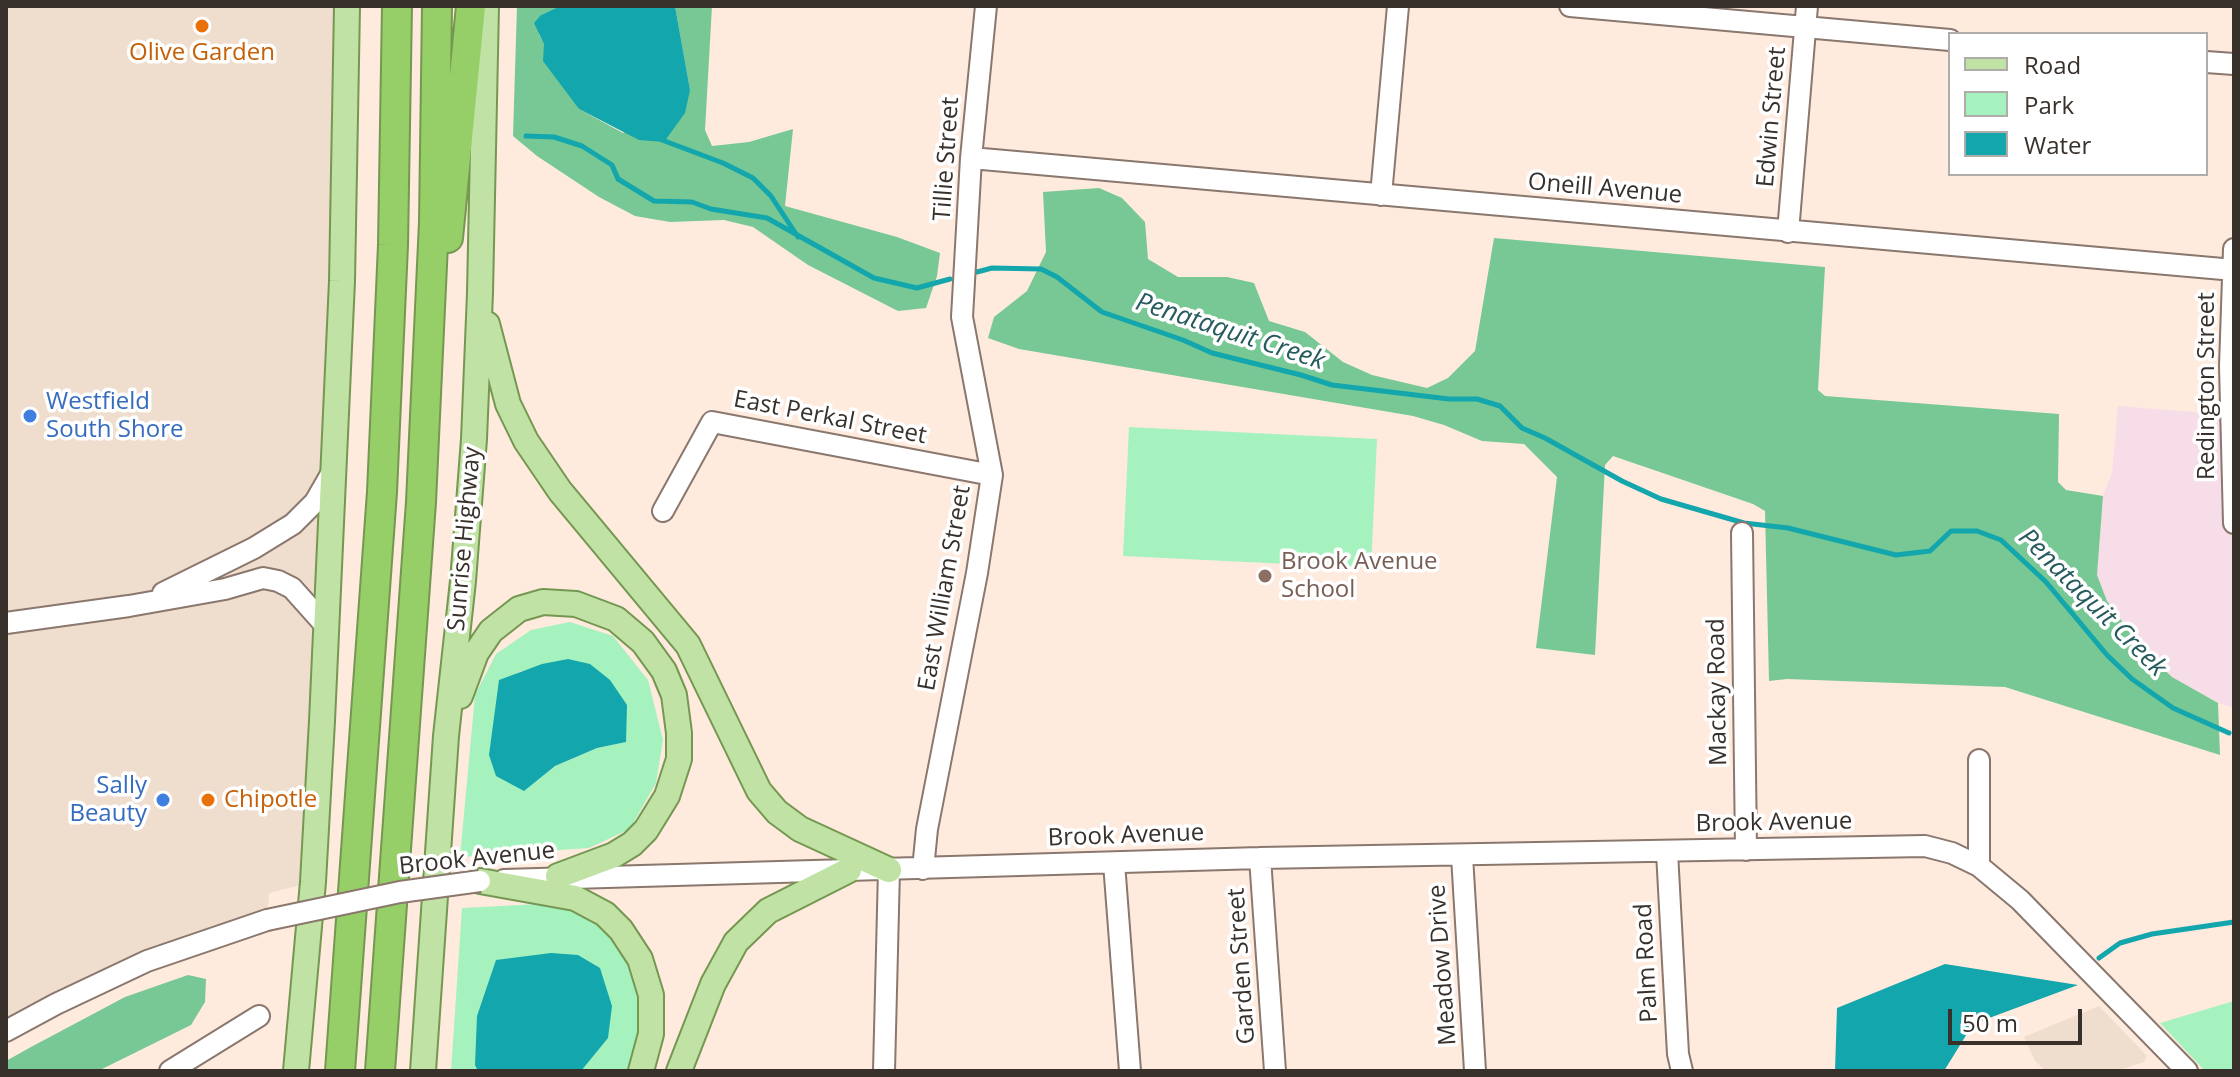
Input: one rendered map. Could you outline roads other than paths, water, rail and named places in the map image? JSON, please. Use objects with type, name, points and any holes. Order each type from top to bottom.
[{"type":"highway","points":[[340,1071],[382,492],[394,208],[397,6]]},
{"type":"highway","name":"Sunrise Highway","points":[[380,1071],[419,538],[428,353],[437,6]]},
{"type":"highway","points":[[428,353],[453,213],[471,6]]},
{"type":"main road","points":[[296,1071],[313,882],[334,469],[344,217],[347,6]]},
{"type":"main road","name":"Sunrise Highway","points":[[423,1071],[446,736],[471,486],[480,293],[486,6]]},
{"type":"main road","points":[[480,293],[502,386],[526,441],[560,491],[688,645],[759,791],[777,812],[800,829],[889,870]]},
{"type":"main road","points":[[446,736],[476,653],[491,631],[530,604],[554,601],[586,606],[616,619],[650,651],[664,671],[677,707],[680,746],[672,782],[653,820],[632,844],[614,855],[558,876]]},
{"type":"main road","points":[[679,1071],[713,984],[736,942],[768,911],[849,870]]},
{"type":"main road","points":[[480,881],[575,898],[605,914],[621,930],[640,959],[651,995],[651,1034],[641,1071]]},
{"type":"main road","points":[[427,993],[437,1071]]},
{"type":"street","name":"Tillie Street","points":[[962,317],[971,158],[986,6]]},
{"type":"street","points":[[1381,195],[1398,6]]},
{"type":"street","points":[[1570,6],[1948,40]]},
{"type":"street","name":"Edwin Street","points":[[1788,232],[1807,6]]},
{"type":"street","points":[[2208,62],[2234,64]]},
{"type":"street","name":"Oneill Avenue","points":[[971,158],[2234,270]]},
{"type":"street","name":"Redington Street","points":[[2234,249],[2230,366],[2234,523]]},
{"type":"street","name":"East William Street","points":[[923,869],[927,829],[977,573],[992,475],[962,317]]},
{"type":"street","name":"East Perkal Street","points":[[663,511],[712,422],[992,475]]},
{"type":"street","points":[[146,602],[254,548],[293,524],[315,502],[334,469]]},
{"type":"street","name":"Mackay Road","points":[[1742,533],[1746,850]]},
{"type":"street","points":[[6,623],[55,618],[225,589],[255,579],[270,579],[299,594],[326,626]]},
{"type":"street","points":[[1979,760],[1979,866]]},
{"type":"street","name":"Brook Avenue","points":[[6,1031],[147,961],[267,920],[400,892],[480,881],[558,876],[889,870],[1260,858],[1925,846],[1952,853],[1979,866],[2020,900],[2187,1071]]},
{"type":"street","name":"Palm Road","points":[[1667,852],[1678,1054],[1682,1071]]},
{"type":"street","name":"Meadow Drive","points":[[1462,856],[1475,1071]]},
{"type":"street","name":"Garden Street","points":[[1260,858],[1275,1071]]},
{"type":"street","points":[[1114,863],[1130,1071]]},
{"type":"street","points":[[884,1071],[889,870]]},
{"type":"street","points":[[6,1018],[56,1004]]},
{"type":"street","points":[[170,1071],[259,1016]]},
{"type":"water","points":[[560,6],[675,6],[690,90],[685,113],[664,142],[639,140],[579,109],[543,61],[544,44],[534,23],[541,15]]},
{"type":"water","points":[[568,659],[590,664],[610,680],[627,705],[626,742],[597,748],[555,766],[524,791],[496,776],[489,755],[499,680],[542,664]]},
{"type":"water","points":[[551,953],[578,955],[600,968],[612,1006],[608,1038],[581,1071],[478,1071],[475,1065],[477,1016],[496,960]]},
{"type":"water","points":[[1945,964],[2078,985],[1973,1024],[1944,1071],[1835,1071],[1837,1008]]},
{"type":"waterway","name":"Penataquit Creek","points":[[526,136],[554,137],[582,146],[612,165],[618,179],[654,201],[692,202],[711,209],[767,218],[874,278],[917,288],[950,279]]},
{"type":"waterway","points":[[662,140],[753,178],[771,196],[798,237]]},
{"type":"waterway","name":"Penataquit Creek","points":[[977,272],[992,268],[1041,269],[1057,277],[1102,312],[1212,353],[1332,385],[1449,399],[1477,399],[1500,406],[1522,428],[1622,481],[1661,499],[1744,523],[1788,528],[1896,555],[1930,551],[1951,531],[1977,531],[2001,540],[2046,582],[2107,655],[2132,679],[2173,708],[2229,733]]},
{"type":"waterway","points":[[2099,958],[2120,943],[2152,934],[2234,922]]},
{"type":"place","name":"Olive Garden","points":[[202,26]]},
{"type":"place","name":"Westfield South Shore","points":[[30,416]]},
{"type":"place","name":"Brook Avenue School","points":[[1265,576]]},
{"type":"place","name":"Sally Beauty","points":[[163,800]]},
{"type":"place","name":"Chipotle","points":[[208,800]]}]
